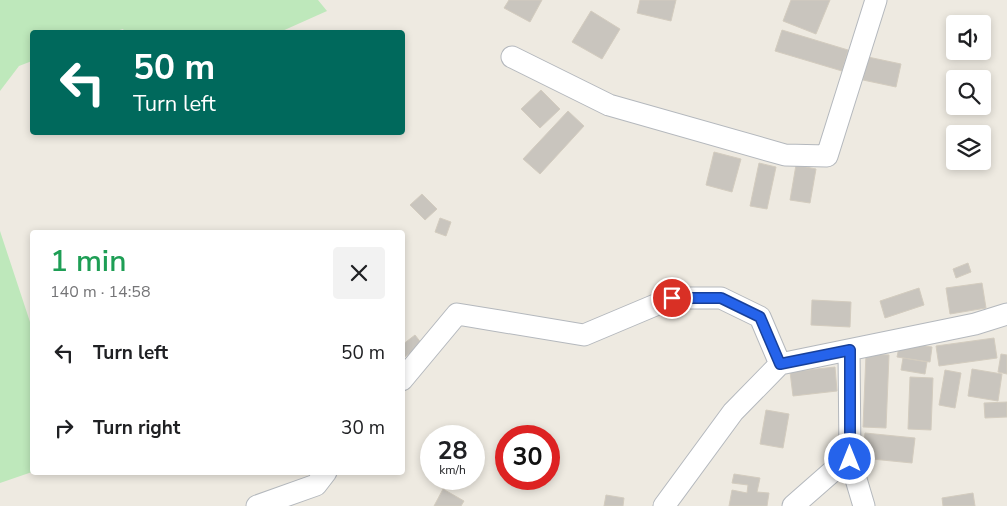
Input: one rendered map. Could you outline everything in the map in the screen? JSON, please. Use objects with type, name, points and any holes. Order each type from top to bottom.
[{"type":"street","points":[[512,57],[609,105],[786,155],[827,156],[876,0]]},
{"type":"street","points":[[405,376],[457,314],[584,335],[672,298],[721,298],[760,317],[780,364]]},
{"type":"street","points":[[664,506],[733,412],[780,364],[975,324],[1007,314]]},
{"type":"street","points":[[850,350],[850,459],[864,506]]},
{"type":"street","points":[[793,506],[834,470],[850,459]]},
{"type":"street","points":[[257,506],[316,485],[324,475]]},
{"type":"green space","points":[[0,0],[318,0],[327,11],[284,30],[30,30],[30,62],[19,66],[0,91]]},
{"type":"green space","points":[[0,231],[30,322],[30,473],[0,483]]},
{"type":"building","points":[[509,0],[542,0],[530,22],[504,8]]},
{"type":"building","points":[[640,0],[676,0],[671,21],[637,13]]},
{"type":"building","points":[[791,0],[830,0],[816,34],[783,21]]},
{"type":"building","points":[[591,11],[620,29],[602,59],[572,42]]},
{"type":"building","points":[[782,30],[848,50],[842,71],[775,51]]},
{"type":"building","points":[[868,57],[901,64],[896,87],[863,80]]},
{"type":"building","points":[[541,90],[560,109],[540,128],[521,109]]},
{"type":"building","points":[[568,111],[584,126],[540,174],[523,159]]},
{"type":"building","points":[[714,152],[741,159],[732,192],[706,185]]},
{"type":"building","points":[[759,163],[776,167],[767,209],[750,206]]},
{"type":"building","points":[[796,165],[816,169],[810,203],[790,200]]},
{"type":"building","points":[[422,194],[437,209],[425,220],[410,205]]},
{"type":"building","points":[[440,218],[451,222],[446,236],[435,232]]},
{"type":"building","points":[[968,263],[971,272],[956,278],[953,269]]},
{"type":"building","points":[[982,283],[986,308],[950,314],[946,288]]},
{"type":"building","points":[[919,288],[924,305],[885,318],[880,301]]},
{"type":"building","points":[[812,300],[851,302],[850,327],[811,325]]},
{"type":"building","points":[[415,335],[422,344],[405,357],[405,343]]},
{"type":"building","points":[[994,338],[997,358],[939,366],[936,346]]},
{"type":"building","points":[[900,342],[932,347],[930,362],[897,357]]},
{"type":"building","points":[[866,354],[889,355],[886,428],[863,427]]},
{"type":"building","points":[[1001,354],[1007,355],[1007,374],[998,372]]},
{"type":"building","points":[[903,358],[927,362],[925,374],[901,370]]},
{"type":"building","points":[[835,367],[837,391],[793,396],[790,372]]},
{"type":"building","points":[[972,369],[1002,374],[998,401],[968,396]]},
{"type":"building","points":[[945,370],[961,373],[955,408],[939,405]]},
{"type":"building","points":[[910,377],[933,378],[931,430],[908,429]]},
{"type":"building","points":[[1007,402],[1007,417],[985,418],[984,403]]},
{"type":"building","points":[[766,410],[789,414],[783,448],[760,444]]},
{"type":"building","points":[[865,433],[915,438],[912,463],[862,458]]},
{"type":"building","points":[[734,474],[760,478],[757,492],[769,493],[767,506],[729,506],[732,490],[747,493],[748,485],[732,483]]},
{"type":"building","points":[[442,490],[464,501],[461,506],[434,506]]},
{"type":"building","points":[[973,493],[975,506],[943,506],[942,498]]},
{"type":"building","points":[[606,495],[624,498],[623,506],[604,506]]},
{"type":"route","points":[[672,298],[721,298],[760,317],[780,364],[850,350],[850,459]]}]
